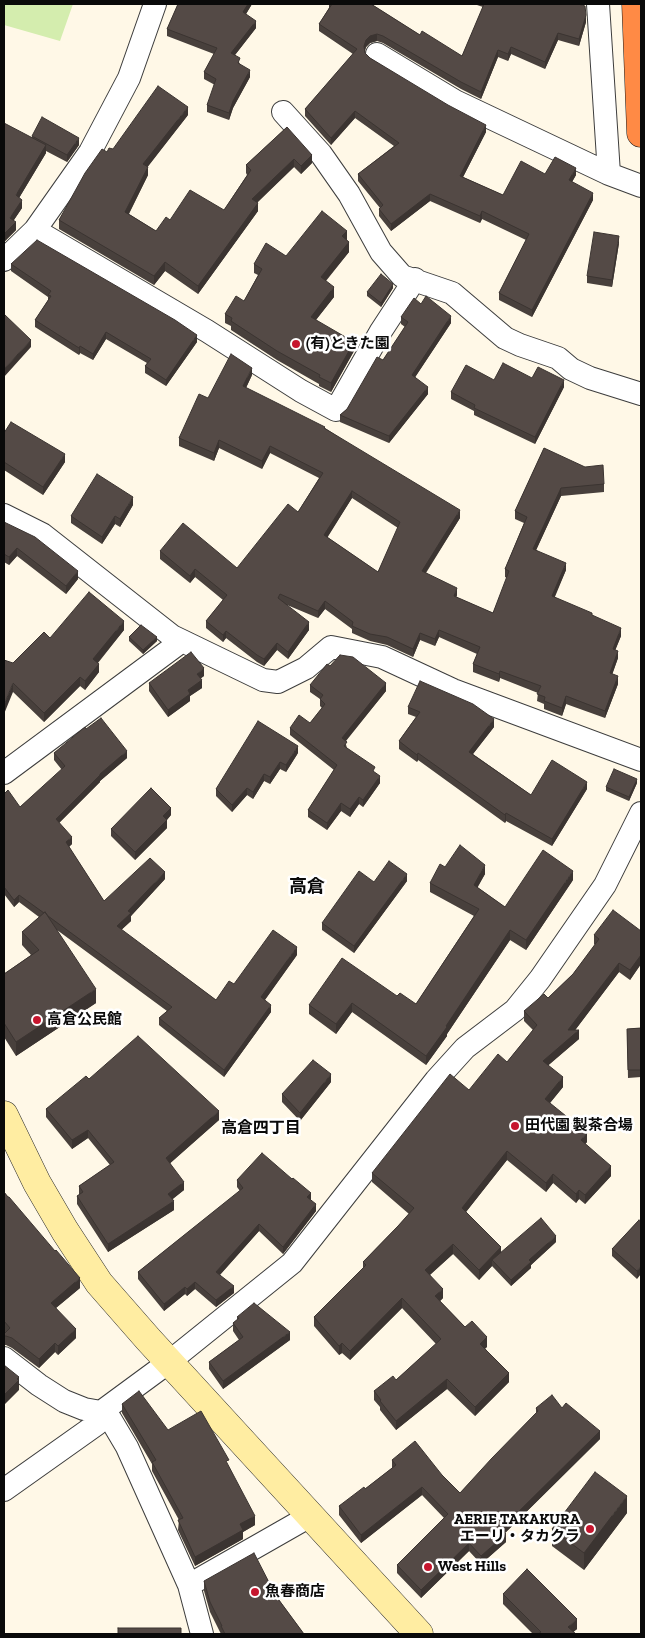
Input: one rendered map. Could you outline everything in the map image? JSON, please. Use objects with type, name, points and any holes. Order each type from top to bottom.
[{"type":"highway","points":[[636,4],[641,133]]},
{"type":"street","points":[[4,260],[35,230],[90,152],[128,78],[155,4]]},
{"type":"street","points":[[598,4],[609,174]]},
{"type":"street","points":[[377,54],[455,101],[609,174],[641,186]]},
{"type":"street","points":[[283,112],[321,154],[349,194],[381,252],[402,276],[452,293],[505,338],[558,358],[572,369],[590,378],[641,394]]},
{"type":"street","points":[[35,230],[207,332],[301,391],[336,410],[381,332],[415,280]]},
{"type":"street","points":[[4,515],[42,534],[172,636],[264,680],[278,682],[306,668],[331,646],[382,657],[453,690],[641,760]]},
{"type":"street","points":[[4,773],[182,641]]},
{"type":"street","points":[[4,1490],[97,1424],[101,1412],[169,1362],[292,1263],[436,1080],[465,1048],[515,1010],[540,978],[605,885],[641,813]]},
{"type":"street","points":[[4,1115],[37,1182],[65,1231],[99,1283],[419,1634]]},
{"type":"street","points":[[4,1358],[39,1385],[64,1401],[101,1412],[111,1420],[127,1447],[189,1585],[202,1634]]},
{"type":"street","points":[[189,1585],[310,1516]]},
{"type":"green space","points":[[4,4],[73,4],[60,41],[4,25]]},
{"type":"building","points":[[178,4],[248,4],[243,12],[256,21],[231,53],[240,58],[238,63],[250,70],[233,101],[229,113],[207,105],[216,79],[204,72],[217,48],[167,29]]},
{"type":"building","points":[[332,4],[371,4],[420,35],[422,31],[462,56],[484,4],[578,4],[585,6],[586,15],[579,39],[558,33],[545,62],[511,47],[508,54],[498,50],[481,92],[383,36],[377,34],[370,36],[364,46],[365,53],[370,58],[448,105],[486,125],[460,176],[503,195],[521,161],[545,174],[555,157],[576,168],[569,180],[593,193],[532,310],[499,293],[529,234],[482,211],[480,216],[430,194],[391,224],[379,209],[383,205],[358,174],[399,143],[355,111],[331,138],[305,109],[357,49],[319,24]]},
{"type":"building","points":[[158,86],[188,107],[143,164],[148,167],[125,212],[156,231],[166,217],[170,220],[190,190],[224,210],[251,170],[246,165],[287,127],[312,155],[301,166],[294,159],[252,199],[258,203],[198,286],[165,262],[154,276],[59,220],[85,173],[102,149],[107,152],[109,148],[113,149]]},
{"type":"building","points":[[42,117],[79,138],[67,155],[32,136]]},
{"type":"building","points":[[4,123],[46,145],[16,195],[22,200],[10,218],[16,222],[4,234]]},
{"type":"building","points":[[322,211],[347,231],[342,236],[349,242],[321,277],[334,287],[311,317],[354,342],[331,383],[277,351],[231,321],[232,318],[225,314],[236,296],[244,301],[262,269],[254,264],[266,243],[286,256]]},
{"type":"building","points":[[594,232],[619,236],[612,280],[587,276]]},
{"type":"building","points":[[37,240],[175,320],[197,335],[166,380],[145,366],[151,359],[106,332],[93,354],[80,346],[79,348],[35,320],[51,296],[48,295],[51,291],[11,264]]},
{"type":"building","points":[[381,274],[393,284],[381,303],[367,292]]},
{"type":"building","points":[[426,296],[451,316],[412,375],[428,387],[389,436],[340,415],[347,409],[377,357],[383,360],[408,322],[401,317],[414,298],[421,304]]},
{"type":"building","points":[[4,314],[31,340],[4,369]]},
{"type":"building","points":[[231,354],[252,368],[243,386],[325,427],[460,510],[422,571],[457,588],[454,596],[493,613],[509,571],[505,569],[527,517],[515,511],[544,448],[585,467],[603,465],[604,484],[561,488],[533,549],[566,563],[552,596],[621,628],[613,649],[618,651],[610,673],[618,676],[605,711],[566,696],[562,708],[544,701],[545,697],[537,694],[541,686],[500,671],[499,674],[473,664],[480,647],[439,630],[435,639],[420,633],[413,649],[387,637],[370,634],[352,626],[353,622],[325,601],[318,611],[280,594],[278,598],[309,622],[288,652],[277,643],[264,659],[226,631],[223,635],[206,621],[227,595],[195,569],[190,576],[160,551],[183,523],[237,568],[288,504],[298,512],[323,473],[270,446],[262,461],[219,440],[214,453],[179,438],[199,394],[208,398]],"holes":[[[352,491],[400,522],[378,572],[324,535]]]},
{"type":"building","points":[[503,363],[532,378],[538,367],[564,380],[535,437],[474,408],[475,405],[451,392],[466,365],[494,380]]},
{"type":"building","points":[[11,422],[65,454],[43,487],[4,462],[4,433]]},
{"type":"building","points":[[97,474],[133,497],[120,519],[115,516],[102,537],[71,516]]},
{"type":"building","points":[[4,522],[35,537],[78,571],[66,586],[17,548],[9,557],[4,554]]},
{"type":"building","points":[[89,592],[124,621],[93,659],[99,664],[85,681],[80,677],[44,713],[13,683],[4,705],[4,660],[13,663],[44,632],[50,638]]},
{"type":"building","points":[[141,625],[157,637],[143,650],[129,637]]},
{"type":"building","points":[[191,652],[204,668],[197,674],[202,680],[188,690],[190,694],[168,710],[149,683]]},
{"type":"building","points":[[340,655],[353,657],[386,683],[342,738],[347,742],[344,746],[375,767],[373,771],[380,776],[363,800],[359,797],[350,809],[341,803],[327,823],[308,810],[337,765],[290,728],[299,715],[310,723],[325,704],[320,699],[323,695],[310,685],[327,664],[330,666]]},
{"type":"building","points":[[420,681],[473,704],[494,719],[469,752],[531,795],[552,760],[587,782],[552,839],[506,813],[505,815],[399,741],[420,712],[408,707]]},
{"type":"building","points":[[101,718],[127,751],[100,774],[56,819],[72,837],[66,842],[104,901],[150,858],[165,872],[128,911],[131,913],[117,926],[216,1000],[229,981],[234,984],[273,930],[297,947],[261,997],[271,1005],[224,1070],[159,1018],[172,1007],[45,912],[19,895],[14,900],[4,887],[4,794],[8,790],[20,807],[65,766],[54,753],[85,727],[86,729]]},
{"type":"building","points":[[258,721],[298,746],[286,765],[280,762],[270,777],[264,774],[253,792],[247,788],[232,805],[216,789]]},
{"type":"building","points":[[614,769],[637,779],[629,797],[606,787]]},
{"type":"building","points":[[151,788],[171,808],[163,816],[167,820],[135,852],[111,829]]},
{"type":"building","points":[[460,845],[485,865],[474,885],[505,907],[543,850],[573,871],[526,940],[510,930],[426,1056],[352,1003],[336,1024],[309,1005],[342,958],[397,996],[400,993],[416,1004],[479,909],[430,883],[440,864],[445,867]]},
{"type":"building","points":[[389,861],[407,874],[354,946],[322,923],[359,871],[374,882]]},
{"type":"building","points":[[613,910],[641,931],[641,955],[630,970],[619,963],[568,1030],[579,1030],[543,1061],[563,1077],[545,1099],[587,1133],[581,1140],[611,1166],[585,1195],[579,1190],[576,1194],[553,1174],[546,1183],[507,1151],[462,1208],[501,1247],[479,1270],[453,1244],[425,1270],[443,1289],[435,1296],[465,1327],[472,1321],[487,1337],[480,1344],[509,1373],[475,1407],[447,1379],[396,1421],[374,1391],[393,1376],[396,1380],[441,1339],[402,1298],[350,1351],[342,1343],[339,1346],[314,1317],[366,1265],[363,1262],[414,1208],[372,1173],[450,1074],[469,1090],[498,1054],[507,1062],[537,1025],[524,1011],[544,994],[548,998],[573,974],[599,939],[594,935]]},
{"type":"building","points":[[45,912],[96,989],[16,1042],[4,1023],[4,974],[39,950],[22,932]]},
{"type":"building","points":[[641,1028],[641,1070],[628,1070],[627,1029]]},
{"type":"building","points":[[138,1036],[219,1111],[166,1158],[184,1182],[168,1194],[174,1201],[108,1244],[77,1196],[83,1192],[79,1186],[114,1162],[88,1130],[72,1140],[46,1109],[86,1076],[89,1079]]},
{"type":"building","points":[[313,1060],[331,1074],[300,1113],[282,1094]]},
{"type":"building","points":[[262,1153],[311,1193],[307,1197],[316,1204],[283,1247],[259,1224],[216,1272],[234,1286],[216,1300],[195,1282],[187,1289],[185,1287],[164,1304],[138,1272],[243,1188],[237,1180]]},
{"type":"building","points":[[4,1192],[80,1278],[51,1303],[76,1329],[58,1346],[55,1343],[39,1359],[12,1338],[4,1336],[10,1328],[4,1321]]},
{"type":"building","points":[[541,1218],[556,1236],[529,1260],[531,1262],[511,1280],[492,1260]]},
{"type":"building","points":[[639,1220],[641,1223],[641,1266],[637,1271],[612,1249]]},
{"type":"building","points":[[254,1303],[290,1332],[223,1381],[209,1362],[243,1337],[233,1323],[239,1318],[237,1317]]},
{"type":"building","points":[[4,1365],[19,1377],[17,1379],[19,1380],[4,1395]]},
{"type":"building","points":[[139,1391],[168,1430],[201,1411],[229,1460],[226,1461],[255,1516],[240,1524],[243,1530],[195,1557],[178,1520],[183,1518],[152,1462],[156,1460],[122,1404]]},
{"type":"building","points":[[552,1395],[562,1408],[566,1403],[600,1431],[501,1529],[506,1534],[481,1556],[469,1543],[421,1590],[397,1565],[448,1514],[422,1487],[361,1535],[339,1506],[396,1465],[392,1460],[415,1441],[442,1475],[460,1493],[538,1411],[536,1408]]},
{"type":"building","name":"AERIE TAKAKURA エーリ・タカクラ","points":[[595,1472],[627,1496],[584,1553],[552,1529]]},
{"type":"building","points":[[254,1553],[276,1596],[304,1634],[225,1634],[210,1602],[204,1581]]},
{"type":"building","points":[[527,1569],[577,1619],[568,1627],[576,1634],[538,1634],[541,1632],[503,1594]]},
{"type":"building","points":[[118,1628],[181,1628],[181,1634],[118,1634]]},
{"type":"place","name":"(有)ときた園","points":[[296,344]]},
{"type":"place","name":"高倉公民館","points":[[37,1020]]},
{"type":"place","name":"田代園 製茶合場","points":[[515,1126]]},
{"type":"place","name":"AERIE TAKAKURA エーリ・タカクラ","points":[[590,1529]]},
{"type":"place","name":"West Hills","points":[[428,1567]]},
{"type":"place","name":"魚春商店","points":[[255,1592]]},
{"type":"district","name":"高倉","points":[[307,887]]},
{"type":"district","name":"高倉四丁目","points":[[261,1128]]}]
